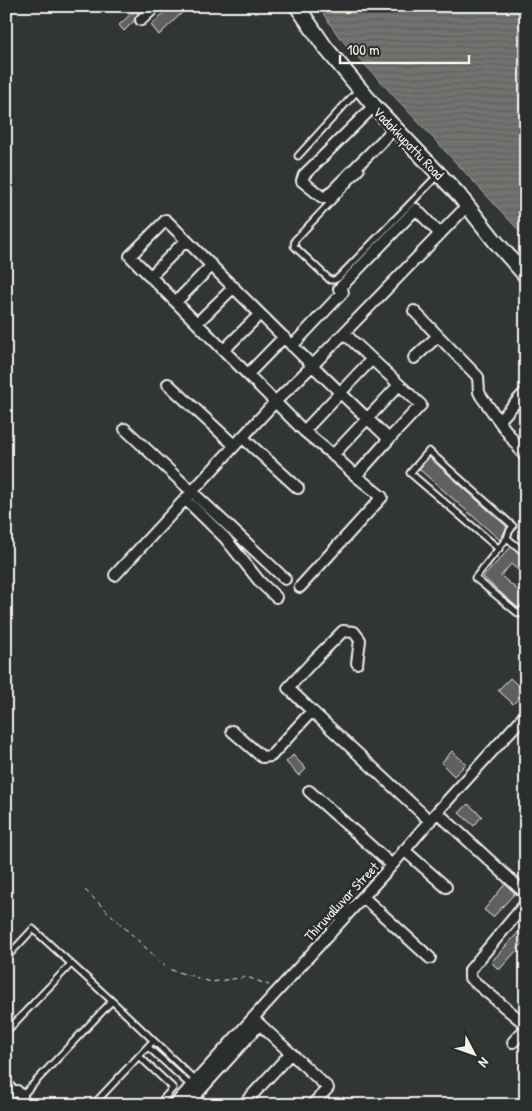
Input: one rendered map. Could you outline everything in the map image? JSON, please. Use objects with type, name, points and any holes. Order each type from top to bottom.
[{"type":"street","points":[[141,20],[156,6]]},
{"type":"street","name":"Vadakkupattu Road","points":[[297,6],[325,48],[374,106],[458,194],[526,276]]},
{"type":"street","points":[[374,106],[304,175],[302,181],[325,198],[394,128]]},
{"type":"street","points":[[115,576],[234,445],[468,206]]},
{"type":"street","points":[[292,346],[343,292],[339,289],[416,210],[440,234]]},
{"type":"street","points":[[300,587],[382,497],[304,431],[130,256],[166,220],[312,366],[389,439]]},
{"type":"street","points":[[150,277],[186,240]]},
{"type":"street","points":[[176,302],[212,265]]},
{"type":"street","points":[[197,324],[234,287]]},
{"type":"street","points":[[414,311],[478,377],[481,396],[526,458]]},
{"type":"street","points":[[224,350],[260,314]]},
{"type":"street","points":[[344,333],[421,405],[356,476]]},
{"type":"street","points":[[414,358],[438,336]]},
{"type":"street","points":[[248,374],[284,338]]},
{"type":"street","points":[[304,431],[372,359]]},
{"type":"street","points":[[168,384],[234,445]]},
{"type":"street","points":[[332,455],[400,385]]},
{"type":"street","points":[[499,421],[526,391]]},
{"type":"street","points":[[125,429],[188,495],[260,582],[276,597]]},
{"type":"street","points":[[242,437],[298,488]]},
{"type":"street","points":[[188,495],[285,579]]},
{"type":"street","points":[[357,663],[360,640],[354,632],[343,632],[288,688],[430,821]]},
{"type":"street","points":[[232,731],[262,757],[271,756],[312,711]]},
{"type":"street","name":"Thiruvalluvar Street","points":[[174,1105],[256,1022],[279,989],[526,714]]},
{"type":"street","points":[[308,791],[392,865]]},
{"type":"street","points":[[437,812],[526,894]]},
{"type":"street","points":[[404,850],[446,887]]},
{"type":"street","points":[[363,897],[430,958]]},
{"type":"street","points":[[513,1042],[526,1027],[470,978],[470,970],[526,903]]},
{"type":"street","points":[[187,1105],[256,1022],[328,1088],[312,1105]]},
{"type":"street","points":[[243,1105],[290,1054]]},
{"type":"lane","points":[[298,156],[360,89]]},
{"type":"lane","points":[[360,170],[294,243],[294,246],[330,280],[338,278],[439,174]]},
{"type":"lane","points":[[498,549],[410,473],[430,451],[513,526],[507,538],[475,578],[519,614],[526,606]]},
{"type":"lane","points":[[507,538],[526,554]]},
{"type":"lane","points":[[6,958],[33,929],[112,1001],[194,1084]]},
{"type":"lane","points":[[6,1032],[72,964]]},
{"type":"lane","points":[[6,1102],[20,1094],[112,1001]]},
{"type":"lane","points":[[93,1105],[153,1041]]},
{"type":"lane","points":[[148,1047],[194,1084]]},
{"type":"lane","points":[[139,1056],[173,1088],[158,1105]]},
{"type":"lane","points":[[6,1081],[31,1105]]},
{"type":"path","points":[[85,890],[168,969],[211,982],[247,977],[279,989]]},
{"type":"shaded area","points":[[318,6],[526,6],[526,238],[339,37]]},
{"type":"building","points":[[171,6],[189,6],[159,35],[151,25]]},
{"type":"building","points":[[135,10],[138,14],[124,31],[119,25]]},
{"type":"building","points":[[429,457],[507,527],[500,540],[419,469]]},
{"type":"building","points":[[511,547],[526,558],[526,577],[511,564],[501,576],[519,591],[526,583],[526,602],[518,608],[483,577]]},
{"type":"building","points":[[510,678],[525,692],[513,704],[498,690]]},
{"type":"building","points":[[452,751],[466,764],[454,776],[441,763]]},
{"type":"building","points":[[293,755],[306,769],[299,776],[286,762]]},
{"type":"building","points":[[468,804],[482,816],[474,826],[459,813]]},
{"type":"building","points":[[505,884],[515,893],[493,917],[484,910]]},
{"type":"building","points":[[526,924],[526,940],[499,970],[491,962]]}]
